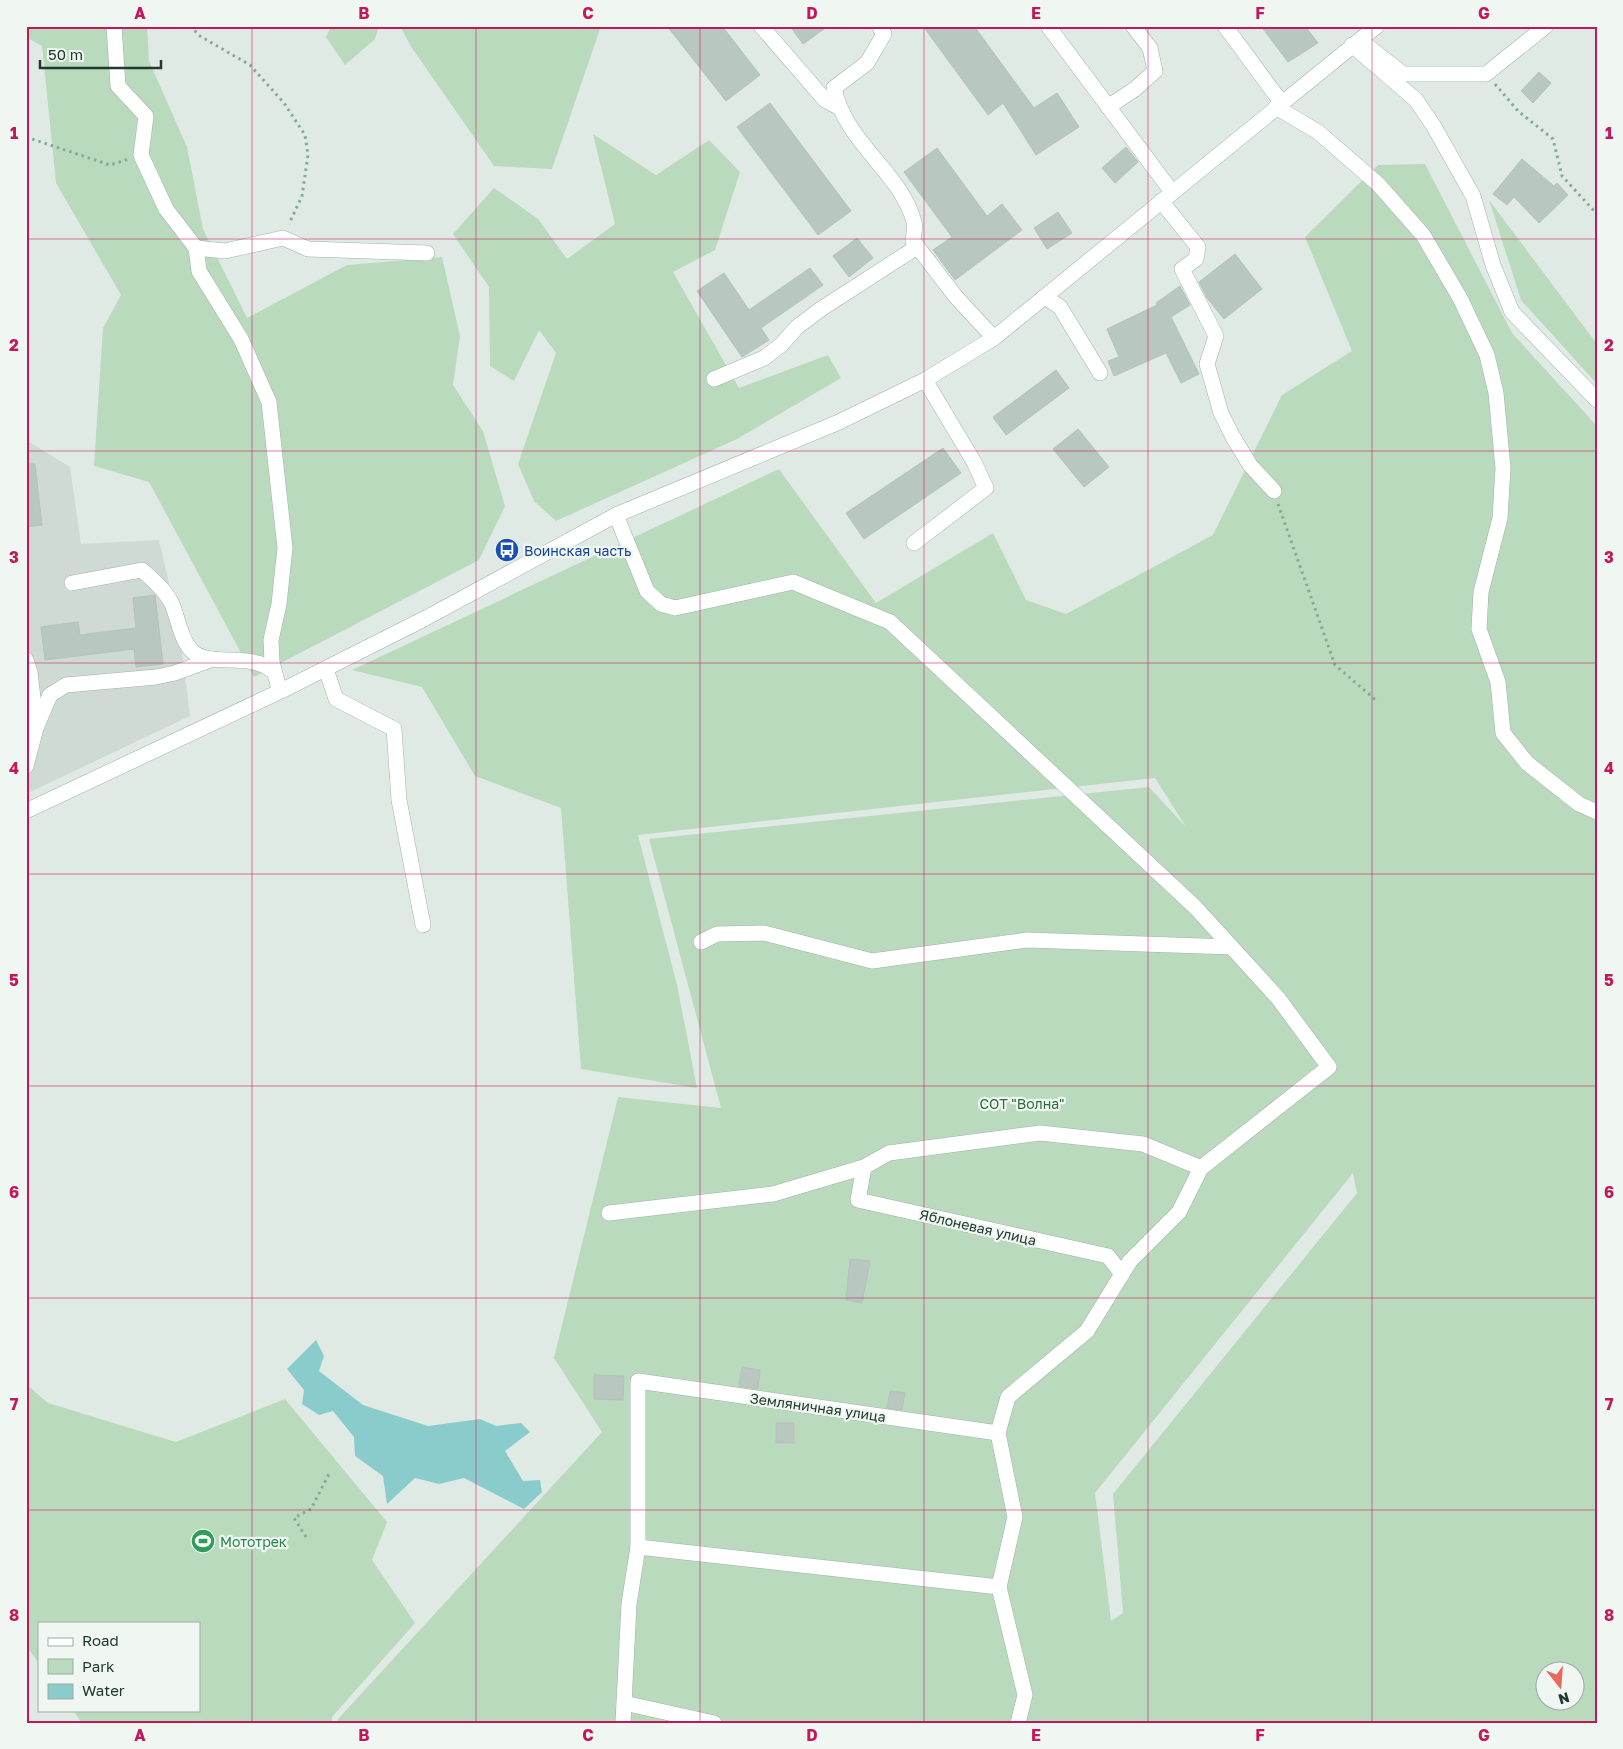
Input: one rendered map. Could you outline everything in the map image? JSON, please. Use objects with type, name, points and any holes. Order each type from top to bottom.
[{"type":"street","points":[[114,26],[118,86],[146,116],[141,156],[166,209],[196,248],[199,270],[241,339],[269,402],[285,548],[280,604],[271,640],[272,662],[278,685],[283,690]]},
{"type":"street","points":[[761,26],[826,100],[838,106]]},
{"type":"street","points":[[879,26],[884,34],[867,63],[834,88],[838,106],[850,129],[902,196],[915,223],[913,241],[917,247],[956,297],[994,338]]},
{"type":"street","points":[[1048,26],[1108,106],[1198,246],[1196,259],[1182,269],[1216,336],[1207,364],[1221,412],[1250,465],[1274,491]]},
{"type":"street","points":[[1108,106],[1135,89],[1155,71],[1150,48],[1133,26]]},
{"type":"street","points":[[1225,26],[1279,104],[1318,132],[1378,184],[1423,236],[1460,298],[1487,355],[1496,393],[1503,468],[1500,518],[1481,592],[1479,629],[1498,682],[1503,732],[1527,763],[1579,804],[1597,812]]},
{"type":"street","points":[[26,811],[326,669],[616,515],[839,422],[925,380],[994,338],[1377,26]]},
{"type":"street","points":[[1355,42],[1403,74],[1486,74],[1545,26]]},
{"type":"street","points":[[1355,42],[1416,100],[1433,124],[1473,196],[1493,265],[1512,312],[1597,400]]},
{"type":"street","points":[[196,248],[225,252],[283,238],[308,249],[426,253]]},
{"type":"street","points":[[714,379],[764,358],[797,327],[917,247]]},
{"type":"street","points":[[1045,297],[1060,307],[1100,373]]},
{"type":"street","points":[[914,543],[986,488],[974,462],[925,380]]},
{"type":"street","points":[[616,515],[647,591],[661,604],[675,608],[792,582],[890,622],[1195,907],[1278,998],[1330,1067],[1201,1168],[1179,1212],[1130,1261],[1087,1331],[1008,1398],[998,1433],[1015,1517],[999,1587],[1025,1695],[1018,1723]]},
{"type":"street","points":[[72,583],[142,570],[171,602],[179,627],[193,652],[213,659],[239,660],[264,664],[274,672]]},
{"type":"street","points":[[26,766],[36,728],[50,695],[66,685],[156,677],[175,673],[213,659]]},
{"type":"street","points":[[26,660],[30,672],[36,728]]},
{"type":"street","points":[[326,669],[336,699],[394,729],[399,800],[423,925]]},
{"type":"street","points":[[701,942],[717,934],[764,933],[872,961],[1027,940],[1231,947]]},
{"type":"street","points":[[609,1213],[773,1194],[864,1167],[889,1153],[1040,1133],[1142,1144],[1201,1168]]},
{"type":"street","name":"Яблоневая улица","points":[[864,1167],[858,1200],[1108,1256],[1122,1274]]},
{"type":"street","name":"Земляничная улица","points":[[638,1547],[638,1380],[998,1433]]},
{"type":"street","points":[[623,1723],[630,1604],[638,1547],[999,1587]]},
{"type":"street","points":[[624,1703],[714,1723]]},
{"type":"path","points":[[190,26],[200,36],[250,65],[284,103],[305,135],[308,155],[302,196],[283,238]]},
{"type":"path","points":[[1486,74],[1518,111],[1553,139],[1562,176],[1597,214]]},
{"type":"path","points":[[26,137],[110,165],[141,156]]},
{"type":"path","points":[[1274,491],[1335,665],[1378,702]]},
{"type":"path","points":[[306,1537],[294,1518],[311,1509],[329,1474]]},
{"type":"shaded area","points":[[26,440],[70,467],[81,544],[159,540],[179,627],[190,716],[26,794]]},
{"type":"green space","points":[[26,26],[147,26],[149,61],[187,147],[203,229],[247,318],[347,265],[442,257],[460,336],[453,385],[483,431],[505,506],[479,560],[254,677],[149,482],[94,466],[103,328],[121,295],[56,183],[42,46],[26,37]]},
{"type":"green space","points":[[331,26],[379,26],[375,39],[345,65],[326,37]]},
{"type":"green space","points":[[400,26],[601,26],[552,169],[494,166],[412,48]]},
{"type":"green space","points":[[593,134],[656,175],[709,140],[740,172],[715,250],[673,272],[739,388],[828,355],[841,378],[737,439],[556,521],[534,501],[518,464],[556,353],[539,330],[514,381],[490,366],[489,287],[453,234],[494,188],[538,219],[567,259],[615,224]]},
{"type":"green space","name":"СОТ \"Волна\"","points":[[1425,164],[1512,333],[1597,426],[1597,1723],[337,1723],[338,1719],[602,1432],[554,1358],[618,1097],[721,1108],[649,839],[1149,787],[1186,827],[1155,778],[638,835],[677,985],[697,1088],[581,1069],[561,808],[475,776],[422,687],[352,670],[779,469],[876,603],[993,533],[1026,600],[1066,614],[1213,535],[1282,395],[1352,351],[1305,237],[1378,165]],"holes":[[[1353,1173],[1357,1193],[1113,1494],[1123,1613],[1111,1621],[1095,1493]]]},
{"type":"green space","points":[[1489,200],[1597,344],[1597,384],[1521,300]]},
{"type":"green space","name":"Мототрек","points":[[26,1384],[48,1403],[176,1442],[285,1399],[387,1522],[372,1560],[415,1623],[332,1717],[332,1723],[82,1723],[74,1712],[200,1712],[200,1622],[38,1622],[38,1662],[26,1646]]},
{"type":"water","points":[[316,1340],[324,1356],[319,1371],[363,1405],[428,1426],[480,1419],[496,1426],[521,1423],[530,1432],[505,1451],[523,1481],[540,1480],[542,1492],[524,1509],[464,1478],[439,1484],[415,1478],[387,1504],[383,1476],[355,1456],[354,1437],[333,1411],[319,1415],[302,1404],[304,1390],[287,1369]]},
{"type":"building","points":[[667,26],[722,26],[760,75],[726,101]]},
{"type":"building","points":[[790,26],[828,26],[803,44]]},
{"type":"building","points":[[923,26],[974,26],[1034,108],[1057,93],[1079,127],[1036,155],[1003,103],[988,115]]},
{"type":"building","points":[[1261,26],[1305,26],[1318,43],[1288,62]]},
{"type":"building","points":[[1539,72],[1551,83],[1533,103],[1521,91]]},
{"type":"building","points":[[770,103],[851,211],[818,235],[737,127]]},
{"type":"building","points":[[1126,147],[1138,162],[1115,183],[1102,168]]},
{"type":"building","points":[[937,148],[987,216],[1002,204],[1022,230],[955,280],[933,250],[952,237],[904,172]]},
{"type":"building","points":[[1522,159],[1554,186],[1557,183],[1568,195],[1539,223],[1514,197],[1507,205],[1493,194]]},
{"type":"building","points":[[1058,212],[1072,233],[1047,249],[1034,228]]},
{"type":"building","points":[[857,238],[873,258],[849,277],[833,256]]},
{"type":"building","points":[[1235,254],[1262,289],[1224,319],[1207,298],[1199,282]]},
{"type":"building","points":[[810,268],[823,285],[761,328],[769,340],[742,357],[697,291],[724,273],[749,310]]},
{"type":"building","points":[[1180,286],[1190,305],[1171,317],[1199,374],[1181,383],[1166,353],[1114,376],[1108,361],[1119,357],[1107,329],[1157,305],[1156,303]]},
{"type":"building","points":[[1056,370],[1069,388],[1006,435],[993,417]]},
{"type":"building","points":[[1078,429],[1109,467],[1084,487],[1053,449]]},
{"type":"building","points":[[943,448],[961,473],[864,539],[846,513]]},
{"type":"building","points":[[26,464],[35,464],[42,525],[26,527]]},
{"type":"building","points":[[155,595],[163,664],[136,667],[134,649],[45,660],[41,627],[78,622],[80,635],[136,628],[133,598]]},
{"type":"building","points":[[850,1259],[870,1261],[862,1303],[846,1300]]},
{"type":"building","points":[[742,1367],[760,1370],[758,1389],[739,1386]]},
{"type":"building","points":[[594,1375],[624,1376],[623,1400],[594,1399]]},
{"type":"building","points":[[890,1391],[905,1393],[902,1410],[887,1408]]},
{"type":"building","points":[[776,1423],[794,1423],[794,1443],[776,1443]]},
{"type":"place","name":"Воинская часть","points":[[507,550]]},
{"type":"place","name":"Мототрек","points":[[203,1541]]}]
